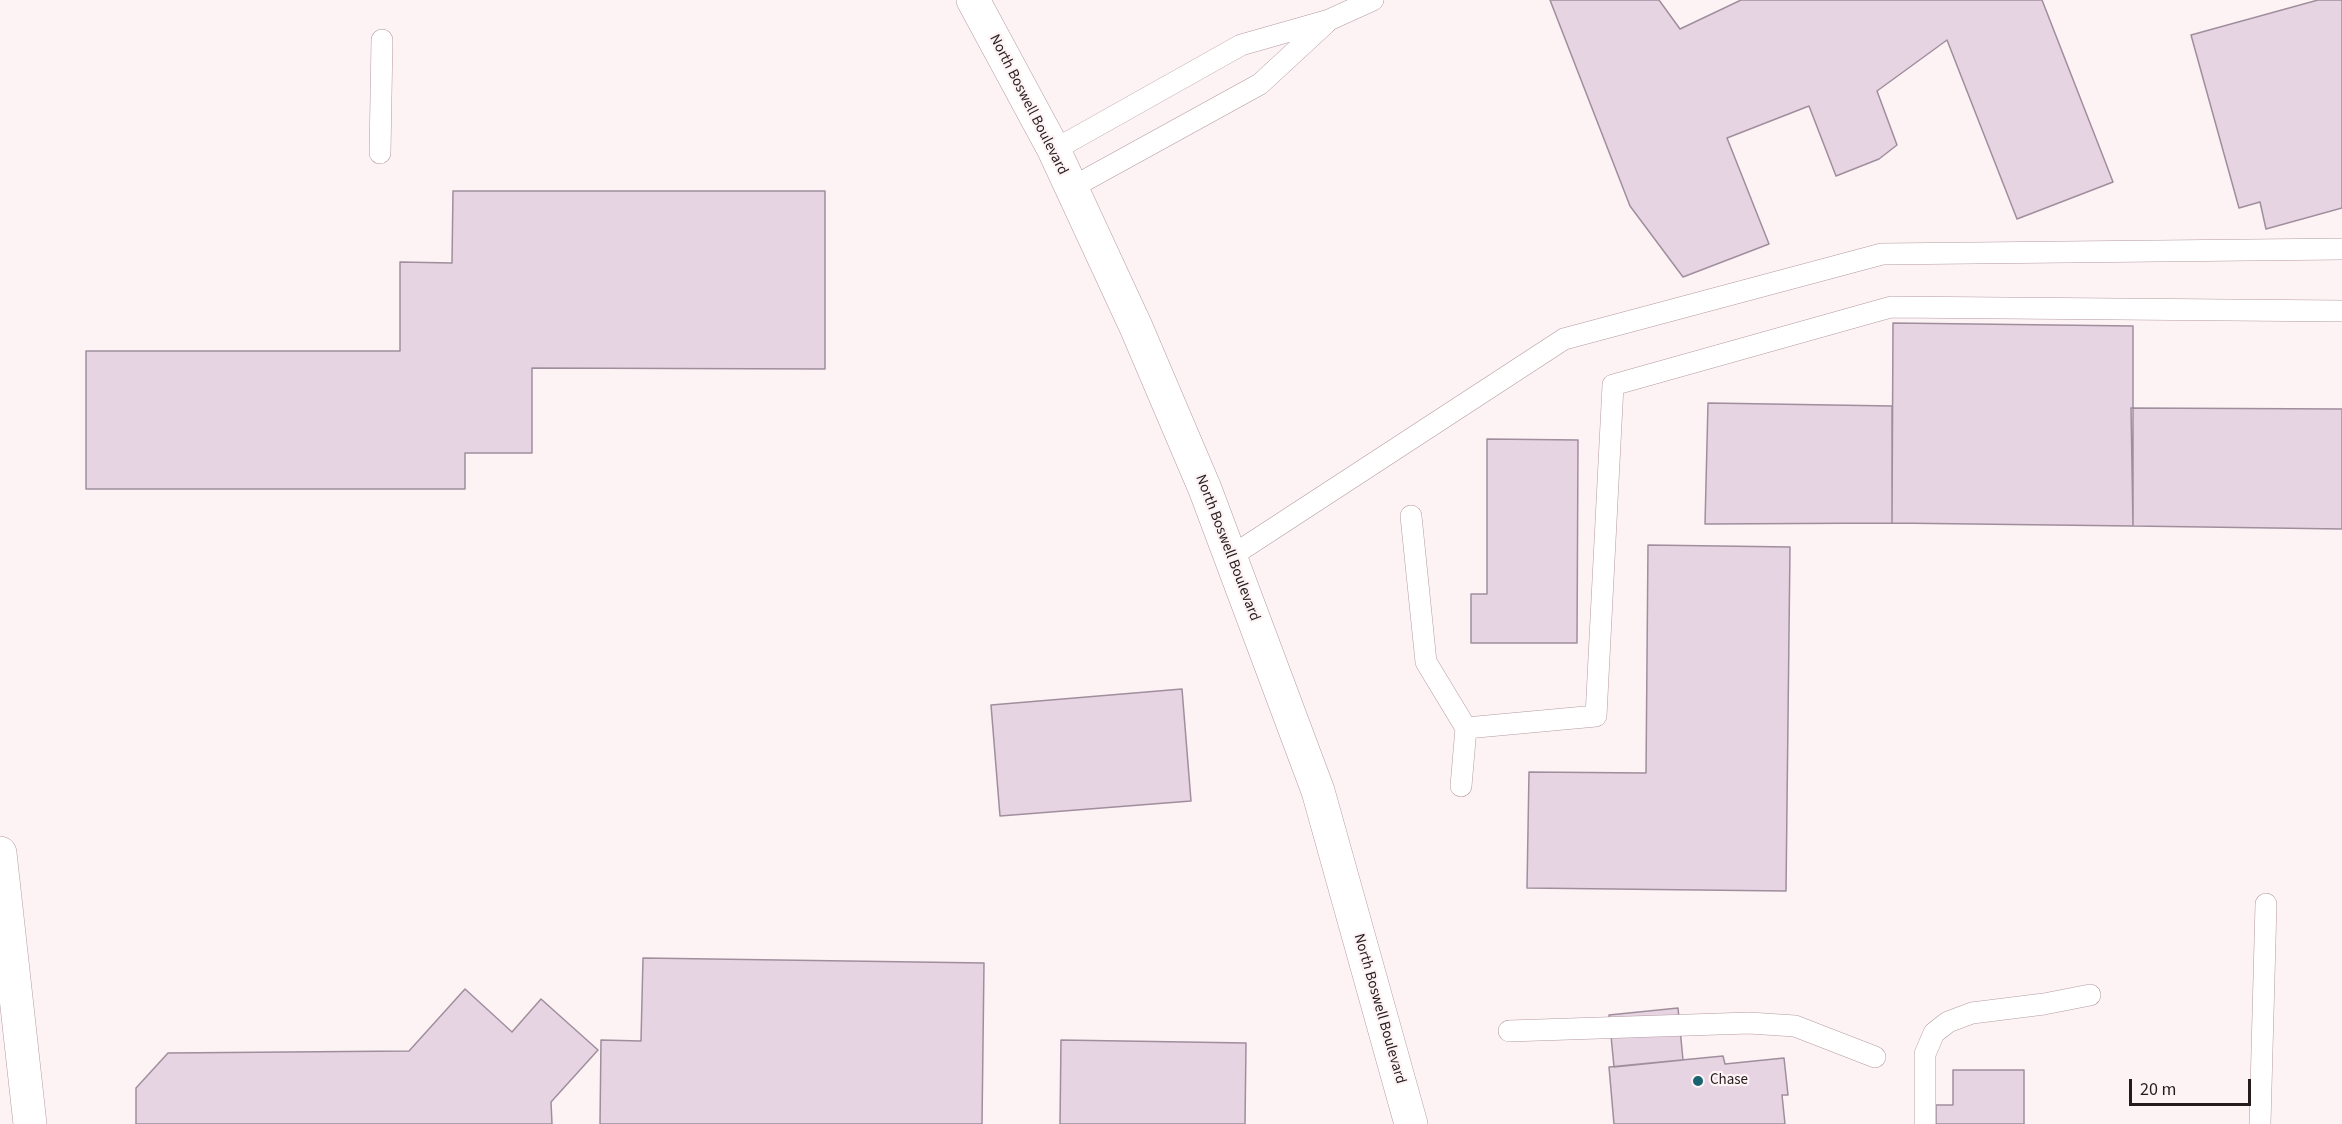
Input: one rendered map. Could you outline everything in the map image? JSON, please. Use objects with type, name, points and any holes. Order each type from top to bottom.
[{"type":"street","name":"North Boswell Boulevard","points":[[973,0],[1054,150],[1145,348],[1205,489],[1318,790],[1411,1124]]},
{"type":"street","points":[[0,853],[11,1057],[30,1124]]},
{"type":"lane","points":[[1054,150],[1241,45],[1329,20],[1373,0]]},
{"type":"lane","points":[[1071,188],[1260,84],[1329,20]]},
{"type":"lane","points":[[380,153],[382,40]]},
{"type":"lane","points":[[1230,558],[1564,339],[1882,254],[2342,249]]},
{"type":"lane","points":[[1466,728],[1596,716],[1613,385],[1891,307],[2342,311]]},
{"type":"lane","points":[[1411,516],[1426,662],[1466,728],[1461,786]]},
{"type":"lane","points":[[2260,1124],[2266,904]]},
{"type":"lane","points":[[1925,1124],[1925,1054],[1934,1033],[1948,1022],[1971,1013],[2044,1004],[2090,994]]},
{"type":"lane","points":[[1509,1031],[1749,1023],[1795,1026],[1875,1057]]},
{"type":"building","points":[[1550,0],[1659,0],[1680,29],[1741,0],[2042,0],[2113,182],[2017,219],[1947,40],[1877,91],[1897,145],[1879,159],[1836,176],[1809,106],[1727,138],[1769,244],[1683,277],[1630,206]]},
{"type":"building","points":[[2318,0],[2342,0],[2342,208],[2266,229],[2260,202],[2239,208],[2191,35]]},
{"type":"building","points":[[453,191],[825,191],[825,369],[532,368],[532,453],[465,453],[465,489],[86,489],[86,351],[400,351],[400,262],[452,263]]},
{"type":"building","points":[[1893,323],[2133,326],[2133,526],[1892,523]]},
{"type":"building","points":[[1708,403],[1892,406],[1892,523],[1705,524]]},
{"type":"building","points":[[2131,408],[2342,409],[2342,529],[2133,526]]},
{"type":"building","points":[[1487,439],[1578,440],[1577,643],[1471,643],[1471,594],[1487,594]]},
{"type":"building","points":[[1648,545],[1790,547],[1786,891],[1527,888],[1529,772],[1646,773]]},
{"type":"building","points":[[1182,689],[1191,801],[1000,816],[991,705]]},
{"type":"building","points":[[643,958],[984,963],[982,1124],[600,1124],[601,1040],[641,1041]]},
{"type":"building","points":[[465,989],[512,1032],[541,999],[598,1050],[551,1102],[552,1124],[136,1124],[136,1088],[168,1053],[409,1051]]},
{"type":"building","points":[[1678,1008],[1683,1060],[1614,1067],[1609,1015]]},
{"type":"building","points":[[1061,1040],[1246,1043],[1245,1124],[1060,1124]]},
{"type":"building","name":"Chase","points":[[1723,1056],[1725,1064],[1784,1058],[1788,1095],[1782,1095],[1785,1124],[1614,1124],[1609,1067]]},
{"type":"building","points":[[1953,1070],[2024,1070],[2024,1124],[1936,1124],[1936,1105],[1953,1105]]},
{"type":"place","name":"Chase","points":[[1698,1081]]}]
